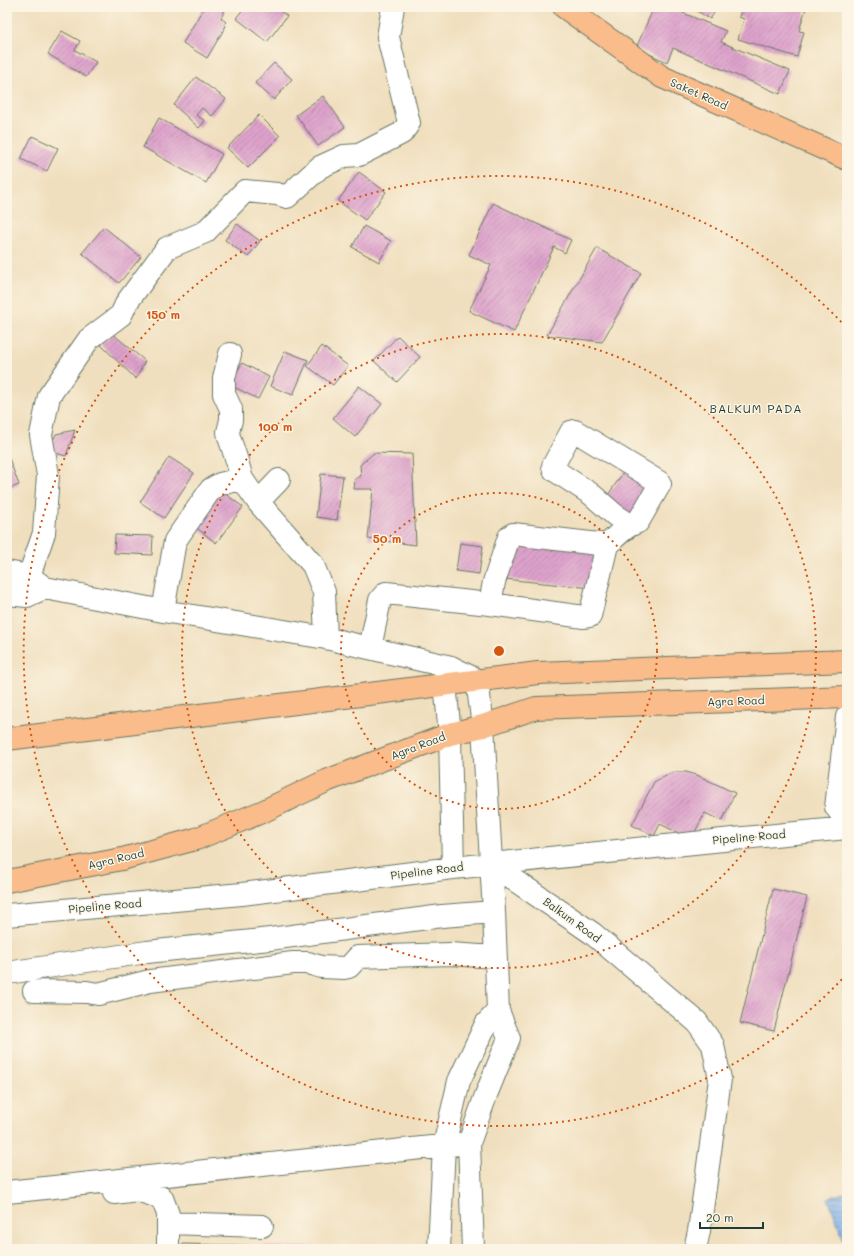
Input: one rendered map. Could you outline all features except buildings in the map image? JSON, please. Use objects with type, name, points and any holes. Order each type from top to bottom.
[{"type":"main road","name":"Saket Road","points":[[564,7],[662,77],[847,159]]},
{"type":"main road","points":[[7,739],[448,675],[477,680],[538,673],[847,661]]},
{"type":"main road","name":"Agra Road","points":[[7,881],[122,859],[196,839],[264,811],[326,781],[450,734],[483,726],[536,708],[847,697]]},
{"type":"street","points":[[27,588],[44,533],[48,475],[40,435],[49,396],[89,338],[121,315],[127,302],[167,248],[205,232],[245,191],[277,194],[287,197],[320,167],[344,156],[359,155],[402,133],[408,123],[388,37],[393,7]]},
{"type":"street","points":[[230,354],[224,378],[224,394],[231,409],[231,420],[228,432],[229,437],[242,479],[258,502],[313,565],[324,592],[326,638]]},
{"type":"street","points":[[370,648],[380,600],[386,593],[490,604],[584,617],[590,616],[607,545],[630,525],[638,522],[660,484],[575,432],[571,432],[553,466],[554,470],[601,501],[614,515],[630,525]]},
{"type":"street","points":[[163,611],[175,541],[211,489],[220,484],[242,479]]},
{"type":"street","points":[[258,502],[279,480]]},
{"type":"street","points":[[490,604],[494,582],[509,537],[513,534],[607,545]]},
{"type":"street","points":[[7,572],[27,588],[326,638],[370,648],[448,675],[453,868]]},
{"type":"street","points":[[473,1249],[469,1143],[492,1079],[509,1038],[498,1011],[494,912],[483,726],[477,680]]},
{"type":"street","points":[[847,717],[836,807],[847,822]]},
{"type":"street","name":"Pipeline Road","points":[[7,915],[242,894],[453,868],[847,828]]},
{"type":"street","name":"Balkum Road","points":[[491,864],[592,933],[697,1022],[713,1045],[720,1080],[699,1231],[695,1249]]},
{"type":"street","points":[[7,973],[147,952],[278,938],[442,916],[494,912]]},
{"type":"street","points":[[34,991],[87,992],[98,994],[150,981],[293,963],[308,963],[321,967],[344,968],[349,967],[358,957],[450,954],[495,957]]},
{"type":"street","points":[[439,1249],[444,1146],[459,1081],[486,1024],[498,1011]]},
{"type":"street","points":[[465,1068],[492,1079]]},
{"type":"street","points":[[7,1192],[469,1143]]},
{"type":"street","points":[[7,1204],[137,1190],[162,1198],[168,1214],[168,1249]]},
{"type":"street","points":[[168,1223],[262,1226]]},
{"type":"water","points":[[847,1192],[847,1249],[828,1198]]},
{"type":"district","name":"BALKUM PADA","points":[[756,409]]}]
